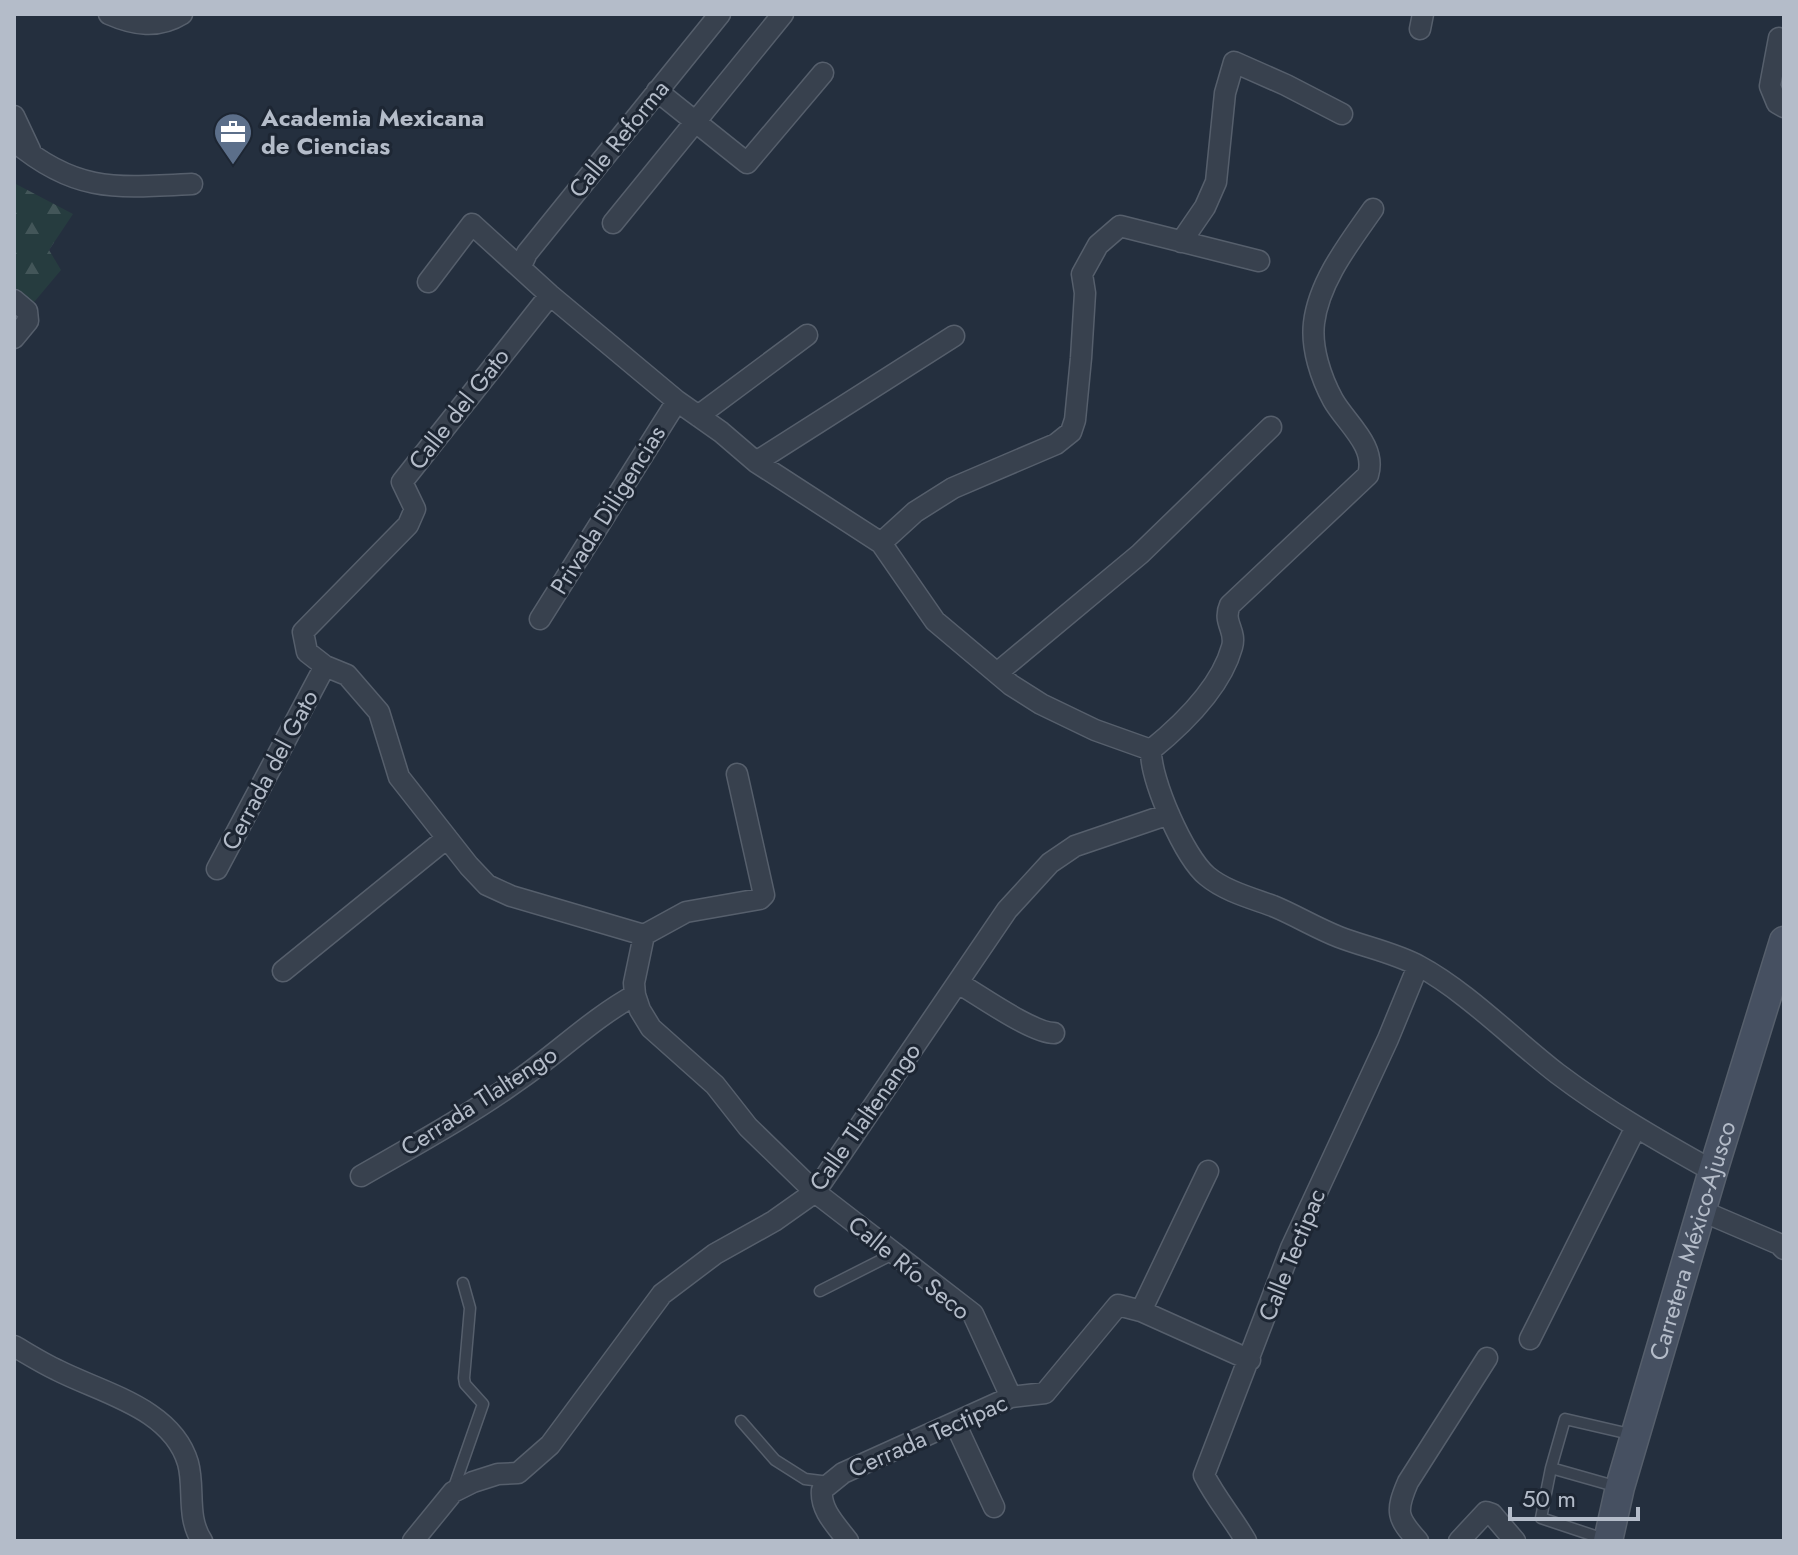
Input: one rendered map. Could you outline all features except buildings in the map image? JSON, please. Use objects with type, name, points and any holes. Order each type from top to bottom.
[{"type":"main road","name":"Carretera México-Ajusco","points":[[1608,1541],[1635,1435],[1784,941]]},
{"type":"street","points":[[109,14],[124,21],[153,25],[182,14]]},
{"type":"street","name":"Calle Reforma","points":[[521,266],[527,253],[720,14]]},
{"type":"street","points":[[613,223],[783,14]]},
{"type":"street","points":[[1779,38],[1770,86],[1777,103],[1784,107]]},
{"type":"street","points":[[1181,242],[1205,207],[1216,182],[1225,93],[1234,62],[1342,114]]},
{"type":"street","points":[[657,91],[747,163],[823,73]]},
{"type":"street","points":[[14,116],[33,157]]},
{"type":"street","points":[[14,141],[59,173],[92,183],[124,188],[192,184]]},
{"type":"street","points":[[1373,209],[1335,267],[1316,312],[1313,332],[1321,374],[1330,394],[1368,451],[1368,475],[1230,605],[1227,620],[1234,636],[1222,670],[1184,720],[1151,750],[1151,765],[1181,840],[1206,875],[1230,890],[1278,908],[1327,932],[1418,966],[1472,1003],[1560,1075],[1635,1129],[1713,1171]]},
{"type":"street","points":[[428,282],[472,224],[550,295],[677,401],[756,462],[881,543],[935,621],[997,673],[1041,704],[1095,730],[1151,750]]},
{"type":"street","points":[[881,543],[915,512],[953,488],[1056,444],[1071,432],[1081,358],[1085,293],[1082,274],[1098,245],[1120,226],[1259,261]]},
{"type":"street","name":"Calle del Gato","points":[[303,632],[408,525],[415,509],[402,482],[550,295]]},
{"type":"street","points":[[14,300],[27,311],[28,321],[14,338]]},
{"type":"street","points":[[698,416],[807,335]]},
{"type":"street","points":[[756,462],[954,336]]},
{"type":"street","name":"Privada Diligencias","points":[[540,619],[677,401]]},
{"type":"street","points":[[997,673],[1140,554],[1271,427]]},
{"type":"street","name":"Cerrada del Gato","points":[[217,869],[325,666],[307,652],[303,632]]},
{"type":"street","points":[[325,666],[347,675],[379,712],[399,777],[487,885],[511,896],[644,935],[686,912],[760,899],[764,895],[737,774]]},
{"type":"street","name":"Calle Tlaltenango","points":[[413,1541],[453,1492],[498,1474],[518,1473],[550,1445],[662,1294],[715,1254],[774,1221],[815,1192],[1007,910],[1050,863],[1075,846],[1169,814]]},
{"type":"street","points":[[283,971],[447,838]]},
{"type":"street","points":[[635,995],[634,983],[644,935]]},
{"type":"street","name":"Calle Tectipac","points":[[1246,1541],[1204,1475],[1291,1248],[1388,1039],[1418,966]]},
{"type":"street","points":[[958,983],[1031,1026],[1054,1033]]},
{"type":"street","name":"Cerrada Tlaltengo","points":[[361,1176],[520,1080],[613,1007],[635,995]]},
{"type":"street","name":"Calle Río Seco","points":[[635,995],[651,1028],[715,1085],[748,1127],[815,1192],[973,1314],[1011,1397]]},
{"type":"street","points":[[1530,1339],[1635,1129]]},
{"type":"street","points":[[1208,1171],[1141,1311],[1250,1360]]},
{"type":"street","points":[[1702,1211],[1779,1244],[1784,1249]]},
{"type":"street","name":"Cerrada Tectipac","points":[[825,1486],[843,1473],[1011,1397],[1045,1393],[1118,1305],[1141,1311]]},
{"type":"street","points":[[14,1346],[57,1371],[144,1412],[168,1429],[188,1463],[193,1516],[202,1541]]},
{"type":"street","points":[[1418,1541],[1401,1522],[1399,1504],[1408,1482],[1487,1358]]},
{"type":"street","points":[[955,1423],[994,1507]]},
{"type":"street","points":[[825,1486],[821,1499],[824,1510],[848,1541]]},
{"type":"street","points":[[1459,1541],[1486,1512],[1492,1514],[1515,1541]]},
{"type":"lane","points":[[820,1291],[893,1254]]},
{"type":"lane","points":[[453,1492],[483,1404],[465,1384],[464,1378],[470,1308],[463,1283]]},
{"type":"lane","points":[[1608,1541],[1541,1518],[1551,1468],[1565,1419],[1635,1435]]},
{"type":"lane","points":[[741,1421],[775,1460],[805,1479],[825,1486]]},
{"type":"lane","points":[[1551,1468],[1620,1487]]},
{"type":"green space","points":[[14,183],[73,214],[49,250],[61,270],[14,326]]},
{"type":"place","name":"Academia Mexicana de Ciencias","points":[[233,166]]}]
